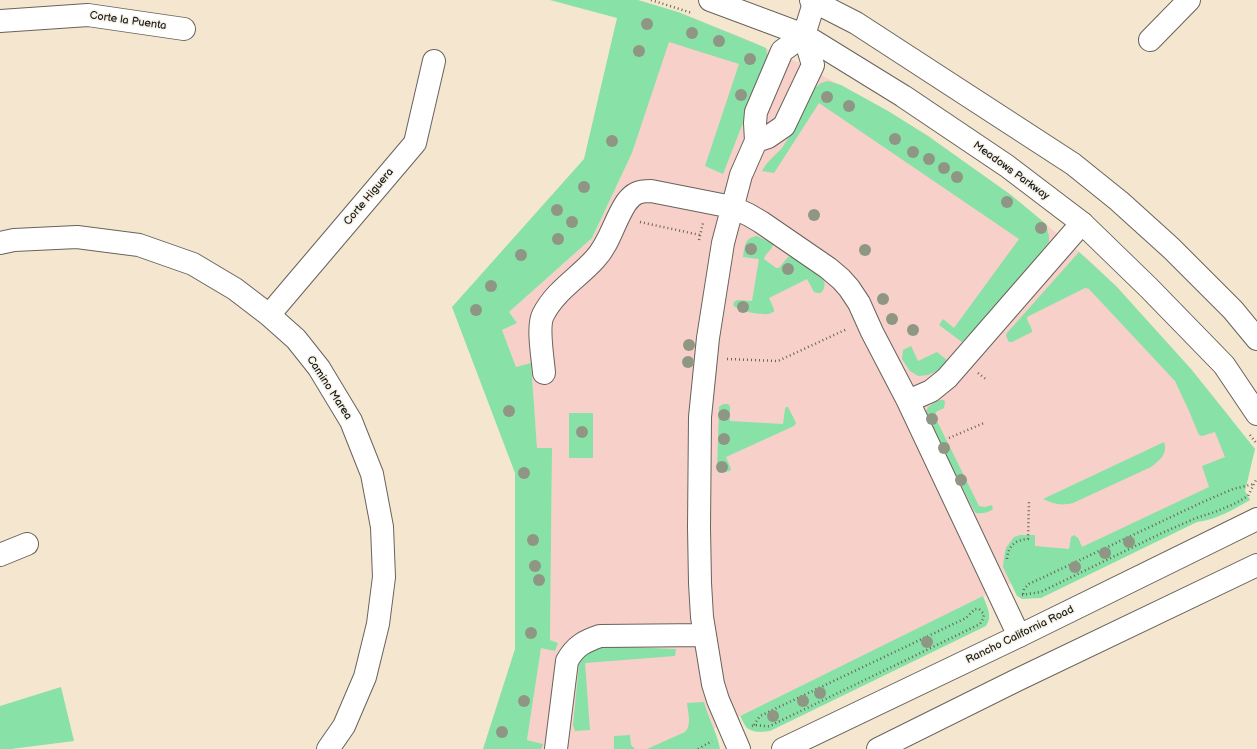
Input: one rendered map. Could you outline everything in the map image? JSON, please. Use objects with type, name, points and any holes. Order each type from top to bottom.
[{"type":"main road","points":[[756,141],[768,137],[784,126],[812,65],[804,35],[814,0],[856,23],[1073,164],[1119,201],[1171,248],[1233,310],[1257,339]]},
{"type":"main road","points":[[1150,40],[1190,0]]},
{"type":"main road","name":"Meadows Parkway","points":[[703,8],[804,35],[903,96],[1008,166],[1082,223],[1149,288],[1224,365],[1252,422]]},
{"type":"main road","name":"Corte la Puenta","points":[[0,21],[88,15],[184,29]]},
{"type":"main road","points":[[739,749],[718,700],[713,684],[705,635],[700,583],[699,550],[700,417],[710,319],[732,207],[741,175],[756,141],[756,112],[782,51],[804,35]]},
{"type":"main road","name":"Corte Higuera","points":[[269,315],[414,143],[434,62]]},
{"type":"main road","points":[[544,373],[541,331],[543,316],[550,304],[563,289],[595,259],[607,243],[625,205],[631,196],[640,191],[651,191],[732,207],[762,222],[841,278],[859,303],[872,332],[908,401],[1019,636]]},
{"type":"main road","points":[[908,401],[931,391],[947,378],[1082,223]]},
{"type":"main road","name":"Camino Marea","points":[[0,243],[14,240],[77,236],[139,245],[193,264],[235,289],[269,315],[296,340],[319,368],[351,421],[372,474],[382,527],[384,577],[378,624],[365,677],[344,726],[328,749]]},
{"type":"main road","name":"Rancho California Road","points":[[783,749],[1019,636],[1257,519]]},
{"type":"main road","points":[[0,555],[27,544]]},
{"type":"main road","points":[[878,749],[1017,680],[1257,565]]},
{"type":"main road","points":[[556,749],[567,661],[572,652],[579,646],[600,636],[705,635]]},
{"type":"path","points":[[651,0],[703,8]]},
{"type":"path","points":[[619,217],[700,235]]},
{"type":"path","points":[[725,359],[778,361],[853,327]]},
{"type":"path","points":[[1252,422],[1257,444]]},
{"type":"path","points":[[947,439],[984,423]]},
{"type":"path","points":[[1019,591],[1022,595],[1024,589],[1029,584],[1205,501],[1233,489],[1254,484]]},
{"type":"path","points":[[1007,565],[1007,556],[1014,543],[1019,539],[1028,539],[1029,500]]},
{"type":"path","points":[[754,725],[760,716],[966,618],[975,609],[980,609],[984,615]]},
{"type":"path","points":[[698,749],[712,741]]},
{"type":"shaded area","points":[[678,12],[741,37],[797,62],[888,111],[928,136],[1011,195],[1089,260],[1116,286],[1191,369],[1232,420],[1229,481],[1082,548],[672,749],[541,749],[542,744],[527,740],[541,648],[558,643],[550,640],[552,449],[537,448],[531,364],[516,367],[502,330],[517,323],[509,312],[592,238],[632,153]]},
{"type":"green space","points":[[550,0],[638,0],[678,12],[766,48],[768,59],[723,174],[705,166],[739,64],[669,42],[632,153],[592,238],[509,312],[517,323],[502,330],[516,367],[531,363],[537,448],[552,448],[550,640],[558,643],[555,651],[541,648],[527,740],[543,744],[541,749],[483,749],[515,649],[515,473],[452,307],[584,159],[617,18]]},
{"type":"green space","points":[[828,81],[841,85],[888,111],[928,136],[1011,195],[1046,224],[1049,242],[999,302],[962,342],[939,325],[943,319],[954,328],[1019,239],[819,103],[774,173],[762,171],[787,141],[815,88],[821,83]]},
{"type":"green space","points":[[757,236],[773,244],[772,248],[764,259],[776,268],[779,268],[788,257],[791,256],[824,280],[825,284],[821,293],[814,292],[807,279],[769,298],[774,309],[774,312],[770,314],[749,312],[739,309],[733,305],[737,300],[752,301],[759,259],[743,257],[747,241]]},
{"type":"green space","points":[[1079,252],[1116,286],[1191,369],[1255,449],[1245,491],[1250,500],[1218,517],[1197,522],[1041,598],[1022,599],[1017,596],[1003,567],[1006,548],[1014,537],[1020,535],[1035,535],[1035,546],[1069,549],[1071,537],[1074,535],[1078,538],[1082,547],[1209,487],[1202,466],[1225,457],[1215,432],[1202,436],[1199,435],[1175,381],[1089,289],[1085,288],[1027,317],[1032,332],[1009,342],[1006,336],[1007,333]]},
{"type":"green space","points":[[911,346],[918,361],[937,352],[948,361],[939,370],[928,375],[918,376],[910,371],[902,359],[903,350]]},
{"type":"green space","points":[[940,400],[944,400],[945,402],[944,408],[936,412],[936,419],[979,506],[985,507],[992,505],[993,509],[989,511],[976,513],[973,509],[926,415],[928,407]]},
{"type":"green space","points":[[723,404],[728,404],[730,406],[730,421],[783,424],[785,409],[788,407],[796,423],[794,426],[726,457],[731,469],[730,471],[719,473],[717,470],[719,407]]},
{"type":"green space","points":[[569,413],[593,413],[593,458],[569,458]]},
{"type":"green space","points":[[1164,442],[1164,453],[1151,467],[1073,503],[1058,504],[1043,499]]},
{"type":"green space","points":[[983,596],[989,615],[986,626],[770,731],[758,732],[749,730],[740,716]]},
{"type":"green space","points":[[601,646],[676,649],[675,656],[585,663],[590,730],[575,731],[573,725],[580,655]]},
{"type":"green space","points":[[61,687],[74,741],[0,749],[0,706]]},
{"type":"green space","points":[[704,702],[720,749],[647,749],[685,732],[689,722],[687,703]]},
{"type":"green space","points":[[630,735],[631,745],[635,749],[614,749],[614,736]]}]
